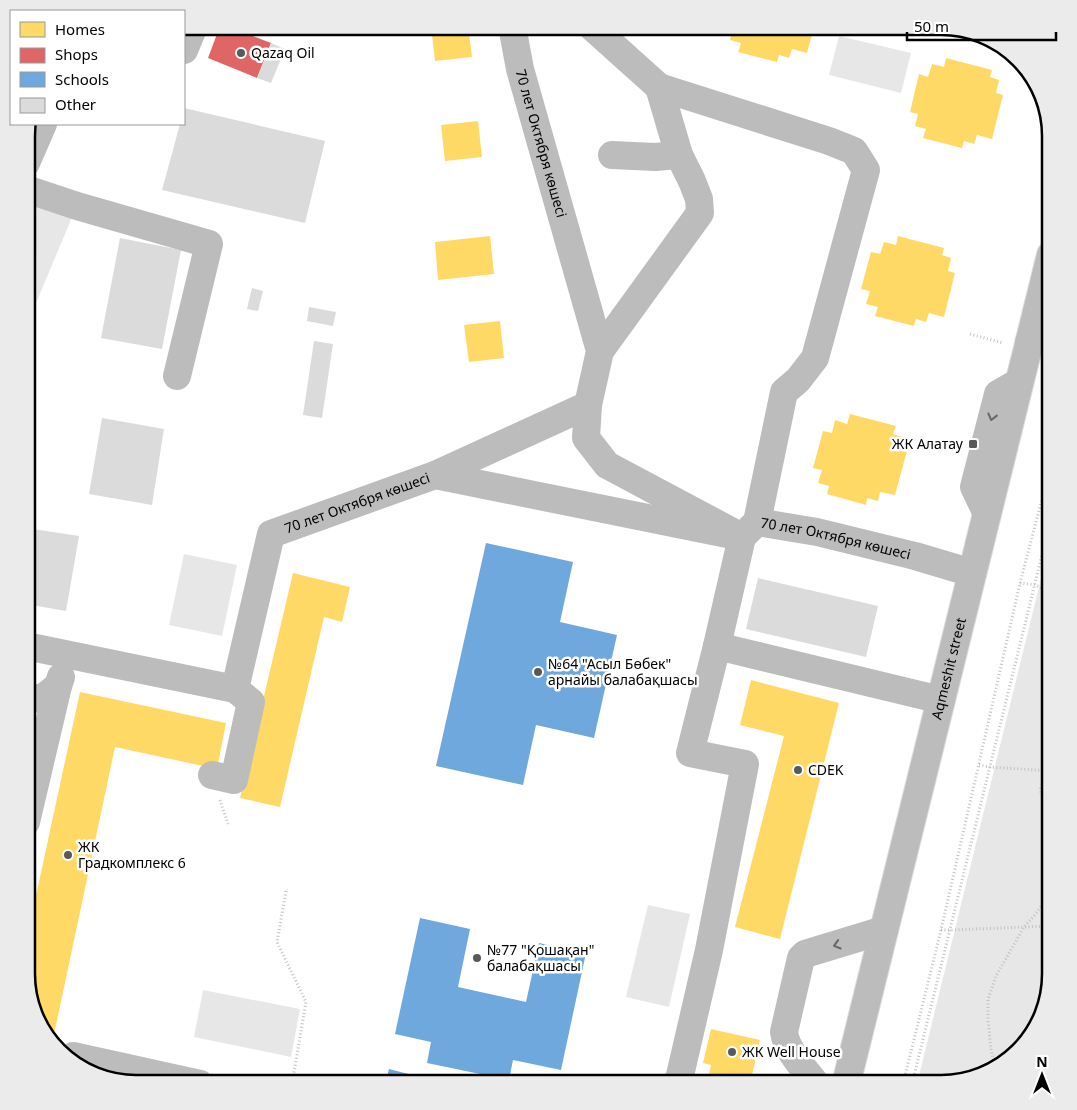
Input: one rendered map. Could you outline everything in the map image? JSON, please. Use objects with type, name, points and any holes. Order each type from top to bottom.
[{"type":"street","points":[[185,48],[190,35]]},
{"type":"street","name":"70 лет Октября көшесі","points":[[514,35],[520,69],[600,351],[588,405],[586,438],[607,465],[750,530],[817,532],[915,556],[972,573]]},
{"type":"street","points":[[601,35],[659,87],[829,141],[854,151],[866,170],[816,358],[798,380],[784,392],[750,530],[717,646],[690,753],[745,764],[708,950],[680,1075]]},
{"type":"street","points":[[600,351],[700,213],[699,199],[679,155],[659,87]]},
{"type":"street","points":[[35,142],[43,125]]},
{"type":"street","points":[[612,155],[655,157],[679,155]]},
{"type":"street","points":[[35,192],[209,244],[177,376]]},
{"type":"street","name":"Aqmeshit street","points":[[848,1075],[1019,382],[1016,342],[1042,277]]},
{"type":"street","points":[[1016,342],[1042,326]]},
{"type":"street","name":"70 лет Октября көшесі","points":[[235,688],[271,534],[435,475],[588,405]]},
{"type":"street","points":[[435,475],[750,530]]},
{"type":"street","points":[[717,646],[941,700]]},
{"type":"street","points":[[35,648],[235,688],[251,702],[234,780],[212,776]]},
{"type":"street","points":[[35,784],[58,686],[68,654]]},
{"type":"street","points":[[35,699],[41,700],[58,686]]},
{"type":"street","points":[[809,1075],[793,1054],[784,1038],[801,958],[805,954],[884,930]]},
{"type":"street","points":[[78,1057],[159,1075]]},
{"type":"path","points":[[970,334],[1016,342]]},
{"type":"path","points":[[905,1075],[941,930],[1020,583],[1042,499]]},
{"type":"path","points":[[914,1075],[1042,556]]},
{"type":"path","points":[[1020,583],[1042,588]]},
{"type":"path","points":[[979,764],[990,767],[1042,771]]},
{"type":"path","points":[[286,891],[277,942],[306,1002],[294,1075]]},
{"type":"path","points":[[994,1061],[989,1035],[988,999],[996,976],[1024,926],[1042,905]]},
{"type":"path","points":[[941,930],[1042,926]]},
{"type":"shaded area","points":[[839,36],[911,53],[901,93],[829,75]]},
{"type":"shaded area","points":[[46,205],[73,215],[35,306],[35,207]]},
{"type":"shaded area","points":[[184,554],[237,565],[222,636],[169,625]]},
{"type":"shaded area","points":[[1042,575],[1042,981],[1040,994],[1032,1019],[1013,1046],[992,1062],[974,1070],[941,1075],[919,1075]]},
{"type":"shaded area","points":[[648,905],[690,914],[669,1007],[626,997]]},
{"type":"shaded area","points":[[203,990],[300,1009],[291,1057],[194,1037]]},
{"type":"building: Homes","points":[[432,35],[469,35],[472,57],[435,61]]},
{"type":"building: Homes","points":[[731,35],[812,35],[807,53],[792,49],[789,58],[779,55],[777,62],[738,52],[741,43],[730,40]]},
{"type":"building: Homes","points":[[946,58],[992,70],[990,77],[999,80],[996,93],[1003,95],[992,139],[977,135],[974,144],[964,141],[962,148],[923,138],[926,129],[915,126],[918,114],[910,112],[919,74],[928,77],[932,64],[944,67]]},
{"type":"building: Homes","points":[[478,121],[482,157],[445,161],[441,125]]},
{"type":"building: Homes","points":[[490,236],[494,274],[438,280],[435,242]]},
{"type":"building: Homes","points":[[898,236],[944,248],[942,255],[951,258],[948,271],[955,273],[944,317],[929,313],[926,322],[916,319],[914,326],[875,316],[878,307],[866,304],[870,291],[861,289],[871,252],[880,254],[884,242],[896,245]]},
{"type":"building: Homes","points":[[500,321],[504,358],[469,362],[464,325]]},
{"type":"building: Homes","points":[[850,414],[896,426],[893,434],[903,437],[899,450],[907,451],[895,495],[880,492],[878,501],[867,498],[866,505],[827,494],[829,486],[818,483],[822,470],[813,468],[823,431],[832,433],[835,420],[847,424]]},
{"type":"building: Homes","points":[[293,573],[350,587],[342,622],[324,617],[280,807],[240,798]]},
{"type":"building: Homes","points":[[751,680],[839,703],[780,939],[735,927],[784,736],[740,725]]},
{"type":"building: Homes","name":"ЖК Градкомплекс 6","points":[[80,692],[226,723],[217,769],[115,747],[54,1034],[40,1007],[35,981],[35,900]]},
{"type":"building: Homes","name":"ЖК Well House","points":[[711,1029],[760,1040],[752,1075],[709,1075],[711,1065],[703,1063]]},
{"type":"building: Shops","points":[[217,35],[250,35],[271,43],[257,78],[208,58]]},
{"type":"building: Schools","points":[[486,543],[573,562],[560,622],[617,635],[594,738],[536,725],[523,785],[436,766]]},
{"type":"building: Schools","points":[[420,918],[470,929],[458,987],[526,1002],[539,943],[586,953],[561,1070],[513,1060],[510,1075],[485,1075],[427,1063],[431,1042],[395,1034]]},
{"type":"building: Schools","points":[[389,1069],[412,1075],[387,1075]]},
{"type":"building: Other","points":[[271,43],[285,49],[271,83],[257,78]]},
{"type":"building: Other","points":[[185,108],[325,141],[305,223],[162,190],[180,125],[185,125]]},
{"type":"building: Other","points":[[120,238],[181,250],[162,349],[101,338]]},
{"type":"building: Other","points":[[252,288],[263,291],[258,311],[247,309]]},
{"type":"building: Other","points":[[309,307],[336,312],[333,326],[307,321]]},
{"type":"building: Other","points":[[314,341],[333,344],[322,418],[303,415]]},
{"type":"building: Other","points":[[102,418],[164,429],[152,505],[89,494]]},
{"type":"building: Other","points":[[35,529],[79,536],[66,611],[35,606]]},
{"type":"building: Other","points":[[758,578],[878,606],[866,657],[746,629]]},
{"type":"place","name":"Qazaq Oil","points":[[241,53]]},
{"type":"place","name":"ЖК Алатау","points":[[973,444]]},
{"type":"place","name":"№64 \"Асыл Бөбек\" арнайы балабақшасы","points":[[538,672]]},
{"type":"place","name":"CDEK","points":[[798,770]]},
{"type":"place","name":"ЖК Градкомплекс 6","points":[[68,855]]},
{"type":"place","name":"№77 \"Қошақан\" балабақшасы","points":[[477,958]]},
{"type":"place","name":"ЖК Well House","points":[[732,1052]]}]
